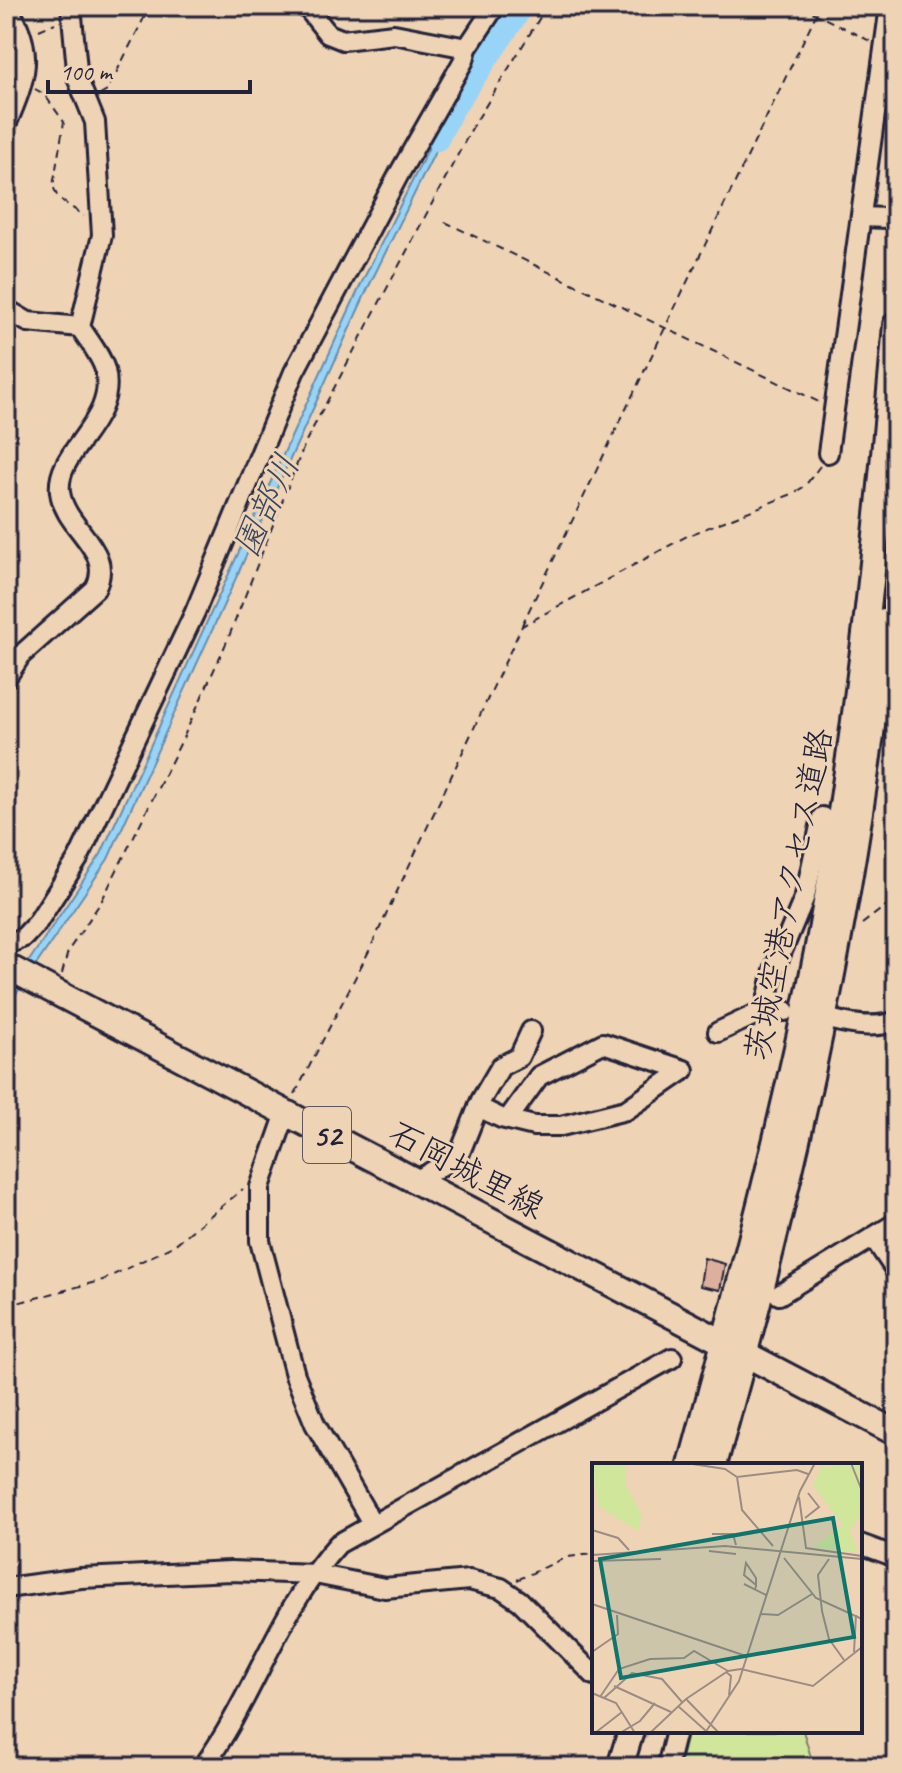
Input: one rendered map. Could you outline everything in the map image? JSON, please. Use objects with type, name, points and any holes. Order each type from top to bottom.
[{"type":"main road","name":"茨城空港アクセス道路","points":[[714,1463],[733,1346],[843,804],[861,676],[896,325]]},
{"type":"main road","name":"茨城空港アクセス道路","points":[[692,1463],[733,1346],[800,1122],[837,936],[878,680],[896,493]]},
{"type":"main road","name":"石岡城里線","points":[[6,966],[55,984],[286,1113],[896,1433]]},
{"type":"main road","points":[[603,1767],[613,1733]]},
{"type":"main road","points":[[620,1767],[630,1733]]},
{"type":"street","points":[[6,125],[24,82],[24,37],[7,6]]},
{"type":"street","points":[[306,6],[328,34],[343,40],[394,34],[467,48]]},
{"type":"street","points":[[6,945],[24,937],[37,923],[78,859],[195,612],[294,372],[399,174],[464,60],[467,48],[495,6]]},
{"type":"street","points":[[828,453],[890,6]]},
{"type":"street","points":[[6,678],[21,655],[95,589],[103,576],[100,558],[68,515],[60,492],[63,470],[101,416],[106,371],[80,327],[102,235],[95,122],[78,80],[71,12]]},
{"type":"street","points":[[861,217],[887,218]]},
{"type":"street","points":[[6,309],[28,322],[80,327]]},
{"type":"street","points":[[765,1010],[774,970],[805,896],[822,817]]},
{"type":"street","points":[[718,1032],[765,1010],[785,1011]]},
{"type":"street","points":[[833,1020],[853,1025],[896,1021]]},
{"type":"street","points":[[416,1181],[459,1155],[478,1107],[501,1066],[519,1057],[531,1031]]},
{"type":"street","points":[[478,1107],[508,1119],[534,1126],[561,1126],[626,1110],[684,1070],[603,1043],[539,1076],[508,1119]]},
{"type":"street","points":[[286,1113],[260,1187],[260,1241],[295,1375],[315,1424],[372,1523]]},
{"type":"street","points":[[779,1295],[896,1223]]},
{"type":"street","points":[[873,1237],[896,1271]]},
{"type":"street","points":[[203,1767],[315,1574],[338,1544],[672,1358]]},
{"type":"street","points":[[862,1545],[896,1557]]},
{"type":"street","points":[[6,1588],[156,1574],[231,1571],[315,1574],[385,1588],[456,1579],[501,1588],[520,1601],[592,1673]]},
{"type":"street","points":[[667,1767],[676,1733]]},
{"type":"path","points":[[87,103],[107,91],[150,6]]},
{"type":"path","points":[[55,984],[68,951],[101,902],[197,709],[306,441],[472,128],[547,6]]},
{"type":"path","points":[[800,6],[883,47]]},
{"type":"path","points":[[286,1113],[369,951],[820,6]]},
{"type":"path","points":[[24,37],[71,12]]},
{"type":"path","points":[[24,82],[44,94],[64,122],[53,186],[58,198],[91,220],[101,223]]},
{"type":"path","points":[[445,222],[834,409]]},
{"type":"path","points":[[522,626],[687,536],[792,494],[805,486],[828,453]]},
{"type":"path","points":[[858,927],[896,898]]},
{"type":"path","points":[[6,1306],[103,1280],[173,1246],[241,1190],[260,1187]]},
{"type":"path","points":[[501,1588],[567,1557],[592,1554]]},
{"type":"green space","points":[[688,1733],[804,1733],[814,1767],[679,1767]]},
{"type":"water","points":[[449,107],[455,111],[368,288],[108,859],[6,1009],[6,995],[101,854],[361,284]]},
{"type":"building","points":[[704,1258],[725,1264],[720,1290],[700,1286]]},
{"type":"waterway","name":"園部川","points":[[437,139],[452,109],[522,6]]},
{"type":"tunnel","points":[[643,1733],[647,1737]]}]
